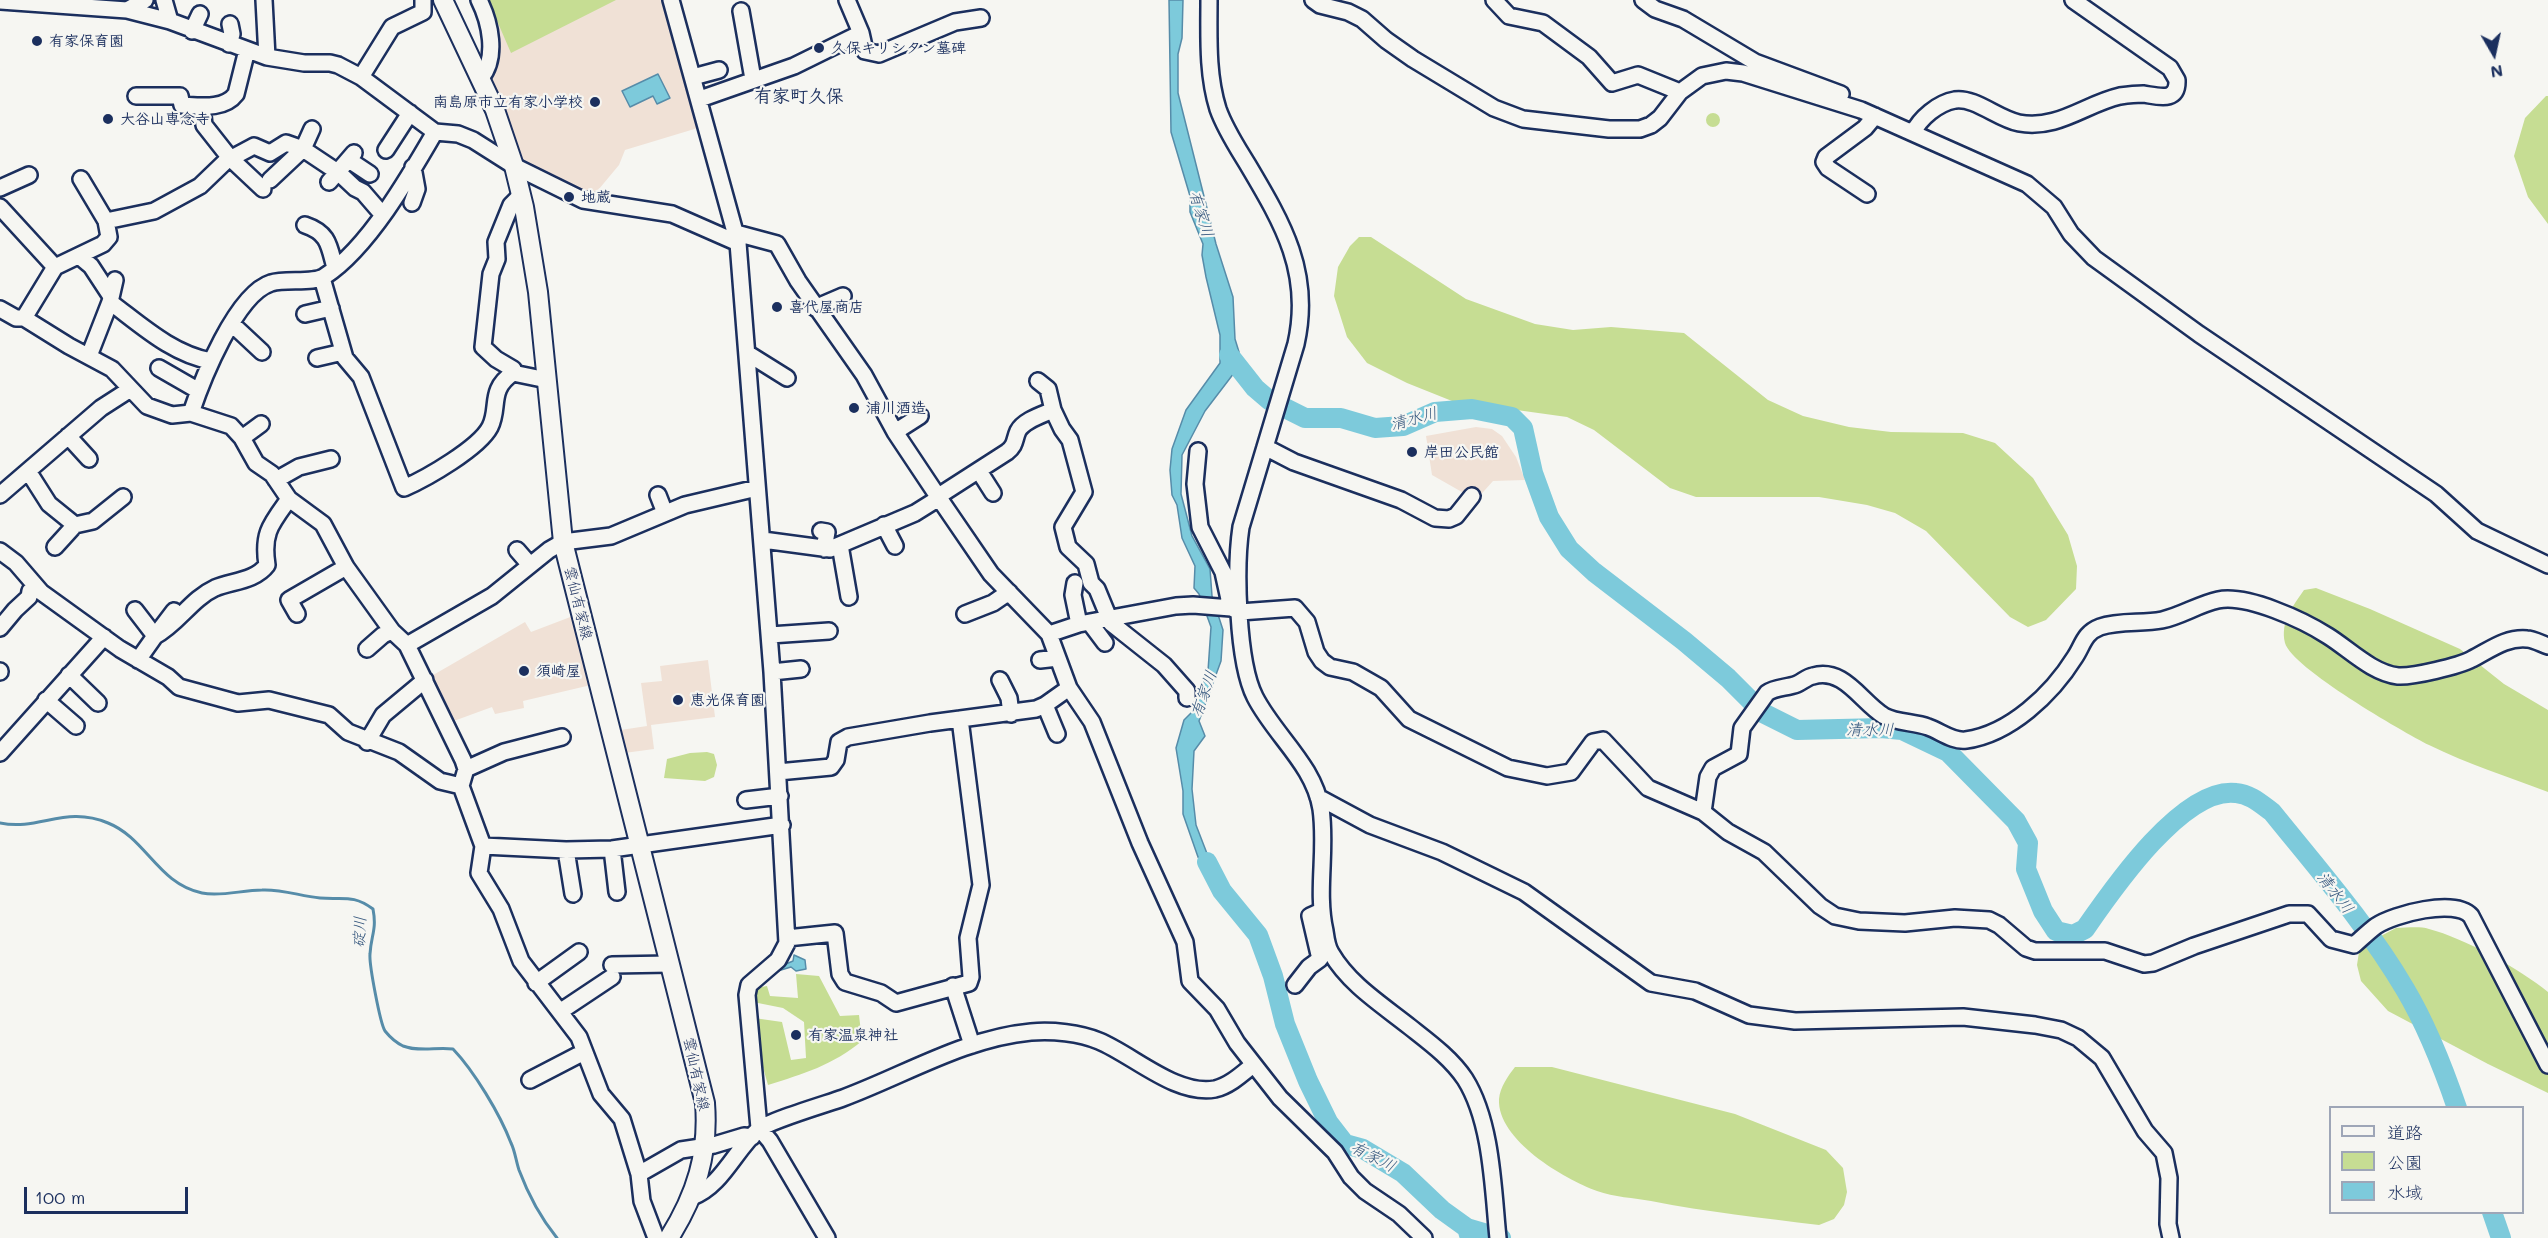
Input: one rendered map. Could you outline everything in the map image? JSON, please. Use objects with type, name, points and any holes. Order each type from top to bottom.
[{"type":"main road","name":"雲仙有家線","points":[[443,0],[481,78],[514,166],[521,195],[538,292],[563,542],[705,1103],[705,1146],[700,1173],[692,1197],[669,1238]]},
{"type":"street","points":[[127,10],[145,0]]},
{"type":"street","points":[[164,0],[170,21]]},
{"type":"street","points":[[264,0],[267,57]]},
{"type":"street","points":[[361,77],[392,27],[423,12],[423,0]]},
{"type":"street","points":[[479,0],[490,30],[489,59],[486,72],[481,78]]},
{"type":"street","points":[[670,0],[700,99],[737,238],[770,635],[787,938],[787,943],[778,960],[749,985],[747,995],[759,1104],[755,1132],[716,1180],[692,1197]]},
{"type":"street","points":[[847,0],[861,33],[865,51],[879,54],[955,22],[981,18]]},
{"type":"street","points":[[1209,0],[1209,60],[1218,108],[1227,132],[1281,222],[1292,245],[1298,268],[1301,317],[1286,381],[1240,527],[1233,609]]},
{"type":"street","points":[[1313,0],[1320,5],[1348,12],[1362,19],[1413,59],[1494,108],[1523,119],[1609,129],[1640,129],[1660,118],[1680,92],[1702,76],[1726,71],[1743,73],[1868,113],[2027,184],[2054,207],[2071,234],[2094,258],[2254,372],[2436,494],[2477,531],[2548,565]]},
{"type":"street","points":[[1494,0],[1509,16],[1543,23],[1589,57],[1612,83],[1638,75],[1680,92]]},
{"type":"street","points":[[1642,0],[1655,9],[1683,20],[1755,62],[1851,98],[1868,113]]},
{"type":"street","points":[[1913,133],[1923,117],[1946,103],[1958,100],[1971,101],[2007,120],[2036,124],[2064,120],[2122,96],[2144,94],[2160,98],[2174,93],[2177,80],[2170,68],[2073,0]]},
{"type":"street","points":[[0,2],[50,2],[127,10],[170,21],[267,57],[304,63],[330,63],[361,77],[435,132],[458,134],[473,140],[500,154],[514,166],[583,200],[672,214],[737,238],[777,244],[815,308],[864,375],[895,432],[991,574],[1049,634],[1069,688],[1092,722],[1140,843],[1185,942],[1190,981],[1217,1009],[1253,1065],[1280,1098],[1335,1152],[1358,1184],[1399,1214],[1424,1238]]},
{"type":"street","points":[[741,10],[753,79]]},
{"type":"street","points":[[192,31],[200,14]]},
{"type":"street","points":[[228,44],[232,34],[230,24]]},
{"type":"street","points":[[700,99],[794,66],[861,33]]},
{"type":"street","points":[[136,96],[180,96],[182,105],[217,106],[232,99],[236,94],[247,50]]},
{"type":"street","points":[[693,78],[719,70]]},
{"type":"street","points":[[202,106],[204,125],[230,158],[263,184],[312,129]]},
{"type":"street","points":[[386,150],[410,113]]},
{"type":"street","points":[[1867,194],[1828,168],[1824,162],[1826,158],[1866,129],[1868,113]]},
{"type":"street","points":[[252,130],[254,147]]},
{"type":"street","points":[[191,413],[211,361],[232,324],[257,289],[271,283],[322,278],[335,268],[366,240],[435,132]]},
{"type":"street","points":[[106,221],[154,211],[200,186],[230,158],[254,147],[270,153],[286,143],[298,146],[334,178],[363,192],[382,214]]},
{"type":"street","points":[[334,178],[352,156],[368,172],[355,188]]},
{"type":"street","points":[[412,203],[417,189],[413,167]]},
{"type":"street","points":[[0,188],[29,175]]},
{"type":"street","points":[[24,318],[56,267],[103,244],[109,237],[106,221],[81,179]]},
{"type":"street","points":[[513,373],[513,369],[496,359],[483,347],[491,274],[497,259],[496,242],[511,205],[521,195]]},
{"type":"street","points":[[0,207],[56,267]]},
{"type":"street","points":[[305,225],[318,229],[324,236],[335,268]]},
{"type":"street","points":[[79,256],[91,266],[110,298],[177,349],[198,359],[211,361]]},
{"type":"street","points":[[322,278],[342,352],[347,362],[361,377],[404,488],[449,463],[484,437],[492,422],[497,393],[506,378],[513,373],[547,380]]},
{"type":"street","points":[[89,356],[115,280]]},
{"type":"street","points":[[815,308],[843,296]]},
{"type":"street","points":[[305,314],[331,308]]},
{"type":"street","points":[[1,313],[24,318],[112,369],[129,390],[147,406],[164,413],[191,413],[231,426],[242,438],[256,463],[276,480],[289,499],[323,524],[346,567],[392,631],[407,645],[426,680],[466,769],[461,786],[483,846],[479,873],[501,909],[520,961],[579,1037],[601,1094],[622,1119],[639,1174],[642,1201],[656,1238]]},
{"type":"street","points":[[232,324],[262,352]]},
{"type":"street","points":[[317,358],[342,352]]},
{"type":"street","points":[[747,353],[787,378]]},
{"type":"street","points":[[159,368],[199,391]]},
{"type":"street","points":[[1038,381],[1048,388],[1053,410],[1070,440],[1084,492],[1063,527],[1068,547],[1086,564],[1091,583],[1098,592],[1109,619],[1120,632],[1167,668],[1188,691],[1187,698]]},
{"type":"street","points":[[0,495],[101,408],[129,390]]},
{"type":"street","points":[[763,540],[824,549],[840,546],[915,513],[1014,447],[1019,429],[1053,410]]},
{"type":"street","points":[[895,432],[920,416]]},
{"type":"street","points":[[242,438],[261,424]]},
{"type":"street","points":[[68,436],[88,459]]},
{"type":"street","points":[[1265,447],[1294,462],[1401,500],[1435,518],[1449,519],[1456,516],[1472,496]]},
{"type":"street","points":[[1198,451],[1195,484],[1200,526],[1223,573],[1246,673],[1254,696],[1308,774],[1318,797],[1322,824],[1321,911],[1329,950],[1349,978],[1436,1048],[1465,1080],[1477,1106],[1486,1138],[1498,1238]]},
{"type":"street","points":[[276,480],[299,467],[331,459]]},
{"type":"street","points":[[28,471],[49,504],[75,525]]},
{"type":"street","points":[[979,471],[993,493]]},
{"type":"street","points":[[407,645],[492,596],[563,542],[611,536],[685,505],[757,488]]},
{"type":"street","points":[[658,495],[665,513]]},
{"type":"street","points":[[55,547],[75,525],[93,521],[123,497]]},
{"type":"street","points":[[250,545],[267,530],[289,499]]},
{"type":"street","points":[[884,525],[895,546]]},
{"type":"street","points":[[155,636],[191,603],[214,589],[238,582],[263,569],[267,565],[264,550],[267,530]]},
{"type":"street","points":[[821,531],[827,532],[824,549]]},
{"type":"street","points":[[840,546],[849,597]]},
{"type":"street","points":[[517,550],[530,565]]},
{"type":"street","points":[[0,551],[16,563],[41,592],[138,660],[168,677],[179,687],[238,703],[269,700],[329,715],[348,732],[367,742],[399,752],[440,781],[461,786]]},
{"type":"street","points":[[297,614],[289,600],[346,567]]},
{"type":"street","points":[[1075,583],[1073,595],[1085,623],[1105,643]]},
{"type":"street","points":[[0,628],[29,597],[30,591],[35,586]]},
{"type":"street","points":[[964,614],[1014,598]]},
{"type":"street","points":[[1014,598],[1020,614],[1028,622]]},
{"type":"street","points":[[1703,812],[1708,777],[1713,768],[1739,754],[1742,728],[1767,693],[1771,689],[1797,684],[1812,676],[1838,677],[1885,716],[1927,726],[1958,740],[1966,740],[1991,732],[2019,718],[2056,681],[2075,657],[2085,637],[2098,628],[2120,622],[2163,620],[2221,599],[2239,600],[2273,609],[2326,634],[2382,672],[2396,676],[2410,676],[2470,660],[2499,643],[2526,639],[2548,646]]},
{"type":"street","points":[[1049,634],[1085,623],[1193,604],[1233,609],[1295,608],[1307,622],[1316,652],[1322,662],[1330,667],[1353,672],[1381,688],[1409,719],[1508,768],[1547,776],[1571,772],[1593,742],[1603,740],[1648,788],[1703,812],[1728,832],[1764,852],[1820,906],[1835,916],[1858,921],[1905,923],[1955,918],[1989,920],[1999,925],[2026,948],[2035,951],[2105,951],[2144,964],[2153,963],[2194,946],[2289,914],[2308,914],[2331,939],[2354,945],[2378,925],[2418,911],[2449,909],[2467,911],[2548,1065]]},
{"type":"street","points":[[135,610],[155,636]]},
{"type":"street","points":[[138,660],[174,611]]},
{"type":"street","points":[[367,649],[392,631]]},
{"type":"street","points":[[770,635],[829,631]]},
{"type":"street","points":[[0,753],[104,637]]},
{"type":"street","points":[[1040,660],[1058,658]]},
{"type":"street","points":[[772,672],[801,669]]},
{"type":"street","points":[[69,675],[98,703]]},
{"type":"street","points":[[367,742],[383,715],[426,680]]},
{"type":"street","points":[[1000,680],[1009,698],[1006,719]]},
{"type":"street","points":[[778,772],[831,767],[836,760],[839,742],[848,736],[960,719],[1006,719],[1046,705],[1069,688]]},
{"type":"street","points":[[46,700],[76,726]]},
{"type":"street","points":[[1046,705],[1057,734]]},
{"type":"street","points":[[787,938],[835,933],[840,974],[845,982],[881,993],[896,1003],[969,983],[971,977],[968,938],[981,885],[960,719]]},
{"type":"street","points":[[466,769],[504,752],[562,737]]},
{"type":"street","points":[[746,800],[780,796]]},
{"type":"street","points":[[1318,797],[1370,825],[1442,852],[1524,892],[1651,983],[1695,991],[1749,1015],[1795,1021],[1963,1017],[2035,1025],[2061,1030],[2078,1038],[2102,1058],[2145,1131],[2164,1153],[2169,1178],[2168,1224],[2171,1238]]},
{"type":"street","points":[[483,846],[566,850],[612,849],[782,825]]},
{"type":"street","points":[[612,849],[617,892]]},
{"type":"street","points":[[566,850],[573,894]]},
{"type":"street","points":[[1295,985],[1309,967],[1320,959],[1310,916],[1321,911]]},
{"type":"street","points":[[536,983],[579,952]]},
{"type":"street","points":[[561,1011],[612,971],[670,964]]},
{"type":"street","points":[[953,987],[972,1045]]},
{"type":"street","points":[[639,1174],[681,1150],[744,1136],[972,1045],[998,1037],[1033,1032],[1079,1035],[1099,1041],[1168,1079],[1203,1089],[1224,1086],[1253,1065]]},
{"type":"street","points":[[530,1080],[584,1052]]},
{"type":"street","points":[[755,1132],[770,1141],[827,1238]]},
{"type":"shaded area","name":"南島原市立有家小学校","points":[[483,0],[666,0],[701,127],[625,150],[619,165],[594,195],[585,194],[517,157],[486,77]]},
{"type":"shaded area","points":[[1476,427],[1492,429],[1502,436],[1516,457],[1525,480],[1493,481],[1476,500],[1432,475],[1426,436]]},
{"type":"shaded area","points":[[573,616],[591,685],[523,701],[524,708],[495,714],[492,707],[451,722],[428,678],[525,622],[531,632]]},
{"type":"shaded area","name":"恵光保育園","points":[[708,660],[715,717],[651,725],[654,749],[617,754],[614,731],[647,726],[641,683],[662,681],[660,666]]},
{"type":"green space","points":[[488,0],[616,0],[511,53]]},
{"type":"green space","points":[[2548,96],[2548,224],[2528,197],[2514,156],[2525,118]]},
{"type":"green space","points":[[1710,113],[1716,113],[1720,120],[1716,127],[1710,127],[1706,123],[1706,117]]},
{"type":"green space","points":[[1359,237],[1371,237],[1466,299],[1535,324],[1573,330],[1611,327],[1684,333],[1768,400],[1803,416],[1849,427],[1891,432],[1963,433],[1995,443],[2033,478],[2068,535],[2077,566],[2076,589],[2046,620],[2028,627],[2010,617],[1926,531],[1895,513],[1867,505],[1819,497],[1696,497],[1670,488],[1594,430],[1567,417],[1452,401],[1407,383],[1367,363],[1347,337],[1334,296],[1338,267],[1350,246]]},
{"type":"green space","points":[[2316,588],[2460,649],[2504,684],[2548,710],[2548,792],[2429,745],[2350,698],[2307,668],[2292,654],[2285,643],[2284,628],[2288,615],[2304,590]]},
{"type":"green space","points":[[690,753],[714,754],[717,765],[714,777],[705,781],[664,778],[667,759]]},
{"type":"green space","points":[[2396,928],[2425,928],[2458,939],[2507,964],[2548,992],[2548,1093],[2388,1011],[2361,981],[2357,965],[2359,952]]},
{"type":"green space","points":[[796,974],[819,976],[840,1016],[859,1015],[862,1041],[829,1063],[768,1085],[756,1043],[754,1018],[782,1022],[791,1060],[806,1058],[804,1022],[783,1008],[753,1002],[756,988],[767,986],[770,996],[798,998]]},
{"type":"green space","points":[[1515,1067],[1552,1067],[1735,1114],[1826,1150],[1843,1168],[1847,1192],[1844,1205],[1834,1219],[1819,1225],[1714,1212],[1597,1191],[1567,1177],[1535,1156],[1509,1129],[1501,1114],[1499,1099],[1507,1078]]},
{"type":"water","points":[[1169,0],[1183,0],[1182,38],[1178,54],[1178,93],[1216,244],[1233,297],[1235,339],[1239,352],[1234,373],[1205,411],[1182,455],[1181,494],[1192,536],[1210,569],[1212,596],[1223,630],[1221,661],[1199,721],[1205,736],[1194,751],[1192,789],[1196,825],[1223,895],[1198,857],[1183,814],[1183,791],[1176,748],[1184,720],[1192,712],[1208,671],[1211,627],[1199,594],[1194,588],[1195,566],[1182,538],[1177,505],[1172,495],[1170,470],[1172,449],[1186,410],[1220,363],[1220,335],[1206,277],[1202,255],[1203,244],[1190,212],[1190,196],[1171,132]]},
{"type":"water","points":[[658,74],[670,98],[657,104],[653,96],[630,107],[622,91]]},
{"type":"water","points":[[794,955],[805,960],[806,969],[796,971],[791,967],[771,973],[782,962],[786,964],[793,961]]},
{"type":"waterway","name":"清水川","points":[[1229,355],[1255,388],[1269,400],[1305,418],[1341,418],[1375,428],[1403,426],[1435,412],[1472,409],[1512,417],[1523,428],[1533,473],[1549,517],[1569,549],[1594,572],[1728,678],[1763,713],[1797,730],[1881,728],[1902,730],[1948,752],[2016,821],[2028,843],[2026,869],[2043,911],[2056,931],[2073,935],[2085,929],[2113,890],[2151,844],[2172,823],[2194,806],[2215,795],[2236,793],[2255,800],[2272,812],[2342,898],[2391,966],[2427,1032],[2456,1106]]},
{"type":"waterway","name":"碇川","points":[[0,823],[14,825],[65,817],[93,818],[121,830],[174,880],[202,893],[269,890],[320,898],[354,899],[373,909],[374,927],[370,960],[385,1031],[403,1046],[415,1049],[453,1049],[461,1058],[486,1093],[500,1119],[530,1197],[557,1238]]},
{"type":"waterway","name":"有家川","points":[[1207,862],[1222,891],[1258,935],[1273,976],[1285,1024],[1308,1081],[1328,1122],[1345,1144],[1363,1149],[1403,1173],[1442,1210],[1467,1228],[1470,1238]]},
{"type":"waterway","name":"清水川","points":[[2493,1214],[2501,1238]]},
{"type":"waterway","points":[[1467,1228],[1501,1238]]},
{"type":"place","name":"有家保育園","points":[[37,41]]},
{"type":"place","name":"久保キリシタン墓碑","points":[[819,48]]},
{"type":"place","name":"南島原市立有家小学校","points":[[595,102]]},
{"type":"place","name":"大谷山専念寺","points":[[108,119]]},
{"type":"place","name":"地蔵","points":[[569,197]]},
{"type":"place","name":"喜代屋商店","points":[[777,307]]},
{"type":"place","name":"浦川酒造","points":[[854,408]]},
{"type":"place","name":"岸田公民館","points":[[1412,452]]},
{"type":"place","name":"須崎屋","points":[[524,671]]},
{"type":"place","name":"恵光保育園","points":[[678,700]]},
{"type":"place","name":"有家温泉神社","points":[[796,1035]]},
{"type":"district","name":"有家町久保","points":[[799,96]]}]
